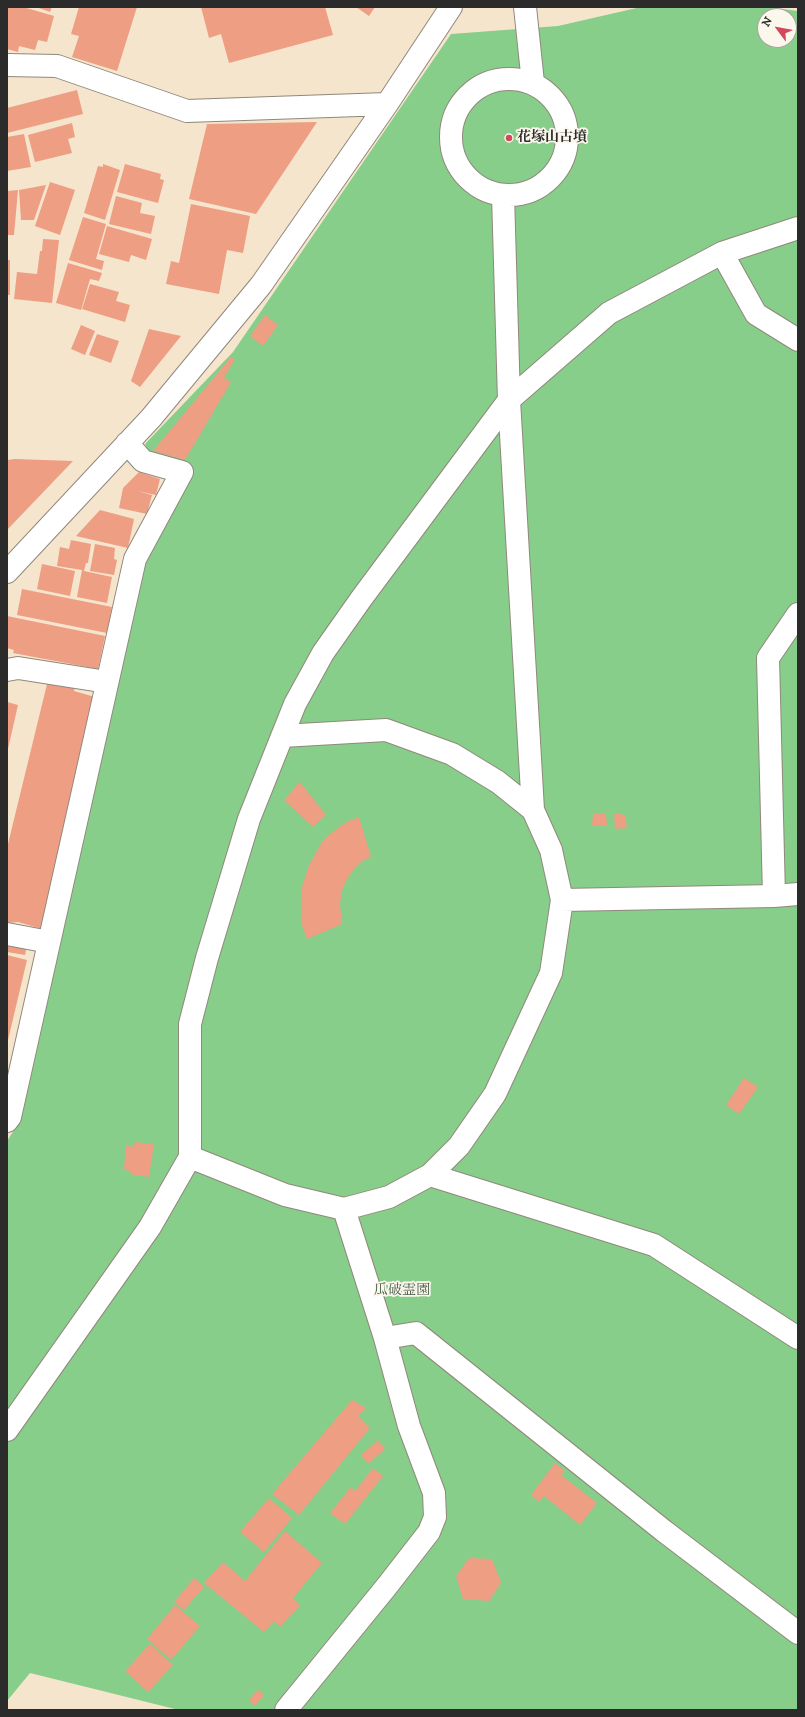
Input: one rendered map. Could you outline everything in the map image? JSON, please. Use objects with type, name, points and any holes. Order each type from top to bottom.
[{"type":"street","points":[[7,572],[156,412],[262,285],[387,104],[451,7]]},
{"type":"street","points":[[526,7],[533,83]]},
{"type":"street","points":[[7,65],[57,66],[188,111],[387,104]]},
{"type":"street","points":[[513,78],[533,83],[556,101],[565,119],[567,132],[565,152],[559,166],[537,188],[518,195],[503,195],[484,189],[467,178],[458,165],[450,139],[457,110],[476,88],[494,80],[513,78]]},
{"type":"street","points":[[190,1157],[285,1195],[344,1209],[388,1197],[430,1175],[459,1146],[495,1094],[551,973],[562,900],[550,850],[534,810],[509,400],[503,195]]},
{"type":"street","points":[[7,1430],[150,1227],[190,1157],[190,1024],[207,958],[249,818],[295,704],[323,653],[360,599],[509,400],[609,313],[722,253],[798,228]]},
{"type":"street","points":[[722,253],[756,314],[798,340]]},
{"type":"street","points":[[7,1121],[10,1117],[135,558],[182,472],[143,461],[127,443]]},
{"type":"street","points":[[774,896],[768,658],[798,614]]},
{"type":"street","points":[[7,670],[18,668],[107,682]]},
{"type":"street","points":[[282,736],[386,730],[452,754],[498,782],[534,810]]},
{"type":"street","points":[[562,900],[774,896],[798,894]]},
{"type":"street","points":[[7,934],[49,942]]},
{"type":"street","points":[[430,1175],[654,1245],[798,1338]]},
{"type":"street","points":[[286,1710],[429,1532],[435,1517],[434,1493],[409,1426],[385,1338],[344,1209]]},
{"type":"street","points":[[385,1338],[416,1333],[664,1531],[798,1633]]},
{"type":"green space","name":"瓜破霊園","points":[[641,7],[767,7],[775,8],[757,8],[757,48],[797,48],[798,11],[798,1710],[179,1710],[30,1673],[7,1701],[7,1141],[20,1121],[144,564],[192,469],[151,458],[145,444],[233,352],[451,34],[558,26]]},
{"type":"building","points":[[7,7],[23,7],[54,16],[47,42],[38,40],[35,50],[19,46],[18,52],[7,49]]},
{"type":"building","points":[[36,7],[52,7],[50,12]]},
{"type":"building","points":[[79,7],[137,7],[117,71],[72,57],[79,36],[71,34]]},
{"type":"building","points":[[201,7],[325,7],[333,35],[229,63],[221,34],[209,38]]},
{"type":"building","points":[[356,7],[375,7],[369,16]]},
{"type":"building","points":[[77,90],[83,114],[7,133],[7,108]]},
{"type":"building","points":[[317,122],[256,214],[189,199],[207,124]]},
{"type":"building","points":[[72,123],[75,137],[68,139],[72,153],[35,162],[28,135]]},
{"type":"building","points":[[24,134],[31,167],[7,171],[7,137]]},
{"type":"building","points":[[103,164],[120,170],[105,220],[84,213],[98,166],[103,167]]},
{"type":"building","points":[[125,164],[161,174],[160,179],[164,180],[158,203],[117,192]]},
{"type":"building","points":[[50,182],[75,190],[60,235],[35,226]]},
{"type":"building","points":[[46,185],[34,220],[21,220],[19,190]]},
{"type":"building","points":[[18,190],[14,235],[7,235],[7,191]]},
{"type":"building","points":[[116,196],[142,203],[140,213],[155,216],[151,234],[109,224]]},
{"type":"building","points":[[191,204],[250,216],[243,253],[227,250],[219,294],[166,284],[171,261],[179,263]]},
{"type":"building","points":[[83,217],[106,224],[96,259],[104,261],[102,270],[69,260]]},
{"type":"building","points":[[107,226],[152,239],[146,260],[131,255],[129,262],[99,254]]},
{"type":"building","points":[[43,239],[59,240],[52,303],[14,299],[17,272],[37,274]]},
{"type":"building","points":[[7,260],[10,260],[10,295],[7,295]]},
{"type":"building","points":[[68,263],[102,273],[99,281],[90,279],[81,310],[56,303]]},
{"type":"building","points":[[90,284],[119,292],[116,301],[130,305],[125,322],[82,309]]},
{"type":"building","points":[[265,315],[278,325],[263,346],[250,336]]},
{"type":"building","points":[[81,325],[95,331],[85,355],[71,349]]},
{"type":"building","points":[[149,329],[181,336],[140,387],[131,381]]},
{"type":"building","points":[[97,334],[119,341],[111,363],[89,355]]},
{"type":"building","points":[[231,357],[235,359],[224,378],[231,382],[185,460],[153,451]]},
{"type":"building","points":[[7,460],[73,461],[7,530]]},
{"type":"building","points":[[139,472],[160,479],[156,495],[137,491],[152,495],[147,514],[119,508],[123,488]]},
{"type":"building","points":[[100,510],[134,519],[128,548],[76,536]]},
{"type":"building","points":[[71,540],[91,544],[88,563],[86,563],[84,571],[112,577],[107,603],[77,597],[82,570],[57,566],[60,547],[69,549]]},
{"type":"building","points":[[95,544],[115,548],[114,559],[117,560],[114,575],[90,571]]},
{"type":"building","points":[[42,564],[75,571],[70,596],[37,589]]},
{"type":"building","points":[[22,589],[112,607],[107,633],[17,615]]},
{"type":"building","points":[[7,616],[105,636],[98,669],[13,653],[14,650],[7,648]]},
{"type":"building","points":[[48,680],[75,685],[74,691],[95,697],[42,929],[18,922],[7,923],[7,848]]},
{"type":"building","points":[[7,702],[18,705],[8,749],[7,749]]},
{"type":"building","points":[[300,782],[326,815],[313,827],[284,800]]},
{"type":"building","points":[[614,813],[625,815],[627,828],[615,829]]},
{"type":"building","points":[[593,814],[606,814],[607,826],[592,825]]},
{"type":"building","points":[[359,817],[371,857],[362,861],[354,869],[342,890],[340,904],[342,924],[307,939],[302,925],[301,902],[302,887],[309,865],[322,842],[330,834],[346,822]]},
{"type":"building","points":[[7,936],[28,940],[25,955],[7,952]]},
{"type":"building","points":[[7,955],[27,960],[8,1040],[7,1040]]},
{"type":"building","points":[[744,1078],[758,1087],[739,1114],[726,1105]]},
{"type":"building","points":[[135,1142],[154,1144],[149,1177],[130,1174],[130,1171],[124,1169],[126,1145],[133,1147]]},
{"type":"building","points":[[352,1400],[366,1408],[358,1416],[370,1428],[299,1515],[272,1494]]},
{"type":"building","points":[[378,1440],[385,1449],[368,1464],[361,1455]]},
{"type":"building","points":[[555,1463],[565,1471],[561,1475],[597,1503],[580,1525],[544,1496],[539,1502],[531,1495]]},
{"type":"building","points":[[373,1468],[383,1476],[345,1524],[330,1513],[351,1487],[355,1491]]},
{"type":"building","points":[[269,1498],[292,1518],[264,1552],[240,1532]]},
{"type":"building","points":[[285,1531],[322,1563],[293,1598],[300,1606],[280,1627],[274,1621],[264,1632],[204,1583],[223,1562],[245,1581]]},
{"type":"building","points":[[469,1558],[492,1559],[501,1583],[489,1601],[463,1599],[456,1576]]},
{"type":"building","points":[[194,1578],[204,1587],[184,1610],[174,1602]]},
{"type":"building","points":[[175,1605],[200,1626],[171,1660],[147,1639]]},
{"type":"building","points":[[150,1644],[173,1665],[148,1692],[125,1671]]},
{"type":"building","points":[[258,1690],[264,1695],[255,1706],[249,1700]]},
{"type":"place","name":"花塚山古墳","points":[[509,138]]}]
